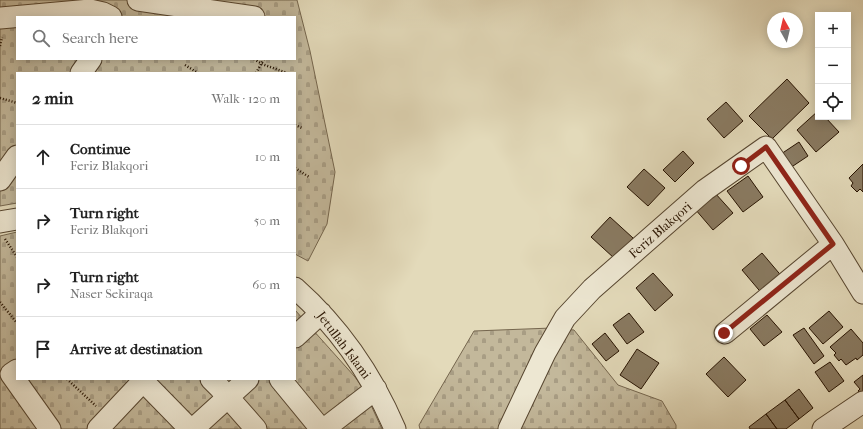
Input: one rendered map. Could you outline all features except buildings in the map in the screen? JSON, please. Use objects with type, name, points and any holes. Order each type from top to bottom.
[{"type":"street","points":[[125,16],[138,0],[247,16]]},
{"type":"street","points":[[0,18],[53,6],[90,10],[109,16]]},
{"type":"street","points":[[82,72],[91,60]]},
{"type":"street","name":"Feriz Blakqori","points":[[509,429],[545,353],[566,318],[592,289],[705,190],[766,147],[833,244]]},
{"type":"street","points":[[0,180],[16,157]]},
{"type":"street","points":[[0,222],[16,219]]},
{"type":"street","points":[[724,333],[833,244],[863,293]]},
{"type":"street","name":"Jetullah Islami","points":[[296,289],[332,325],[352,352],[372,381],[395,429]]},
{"type":"street","points":[[296,335],[321,313]]},
{"type":"street","points":[[16,371],[11,374],[50,429]]},
{"type":"street","points":[[109,425],[144,380],[192,429],[247,380]]},
{"type":"street","points":[[212,380],[256,429]]},
{"type":"street","points":[[281,380],[322,429],[376,389]]},
{"type":"street","points":[[823,429],[863,402]]},
{"type":"path","points":[[256,60],[262,64],[284,72]]},
{"type":"path","points":[[257,72],[264,60]]},
{"type":"path","points":[[184,65],[196,72]]},
{"type":"path","points":[[0,98],[16,103]]},
{"type":"path","points":[[296,125],[302,128]]},
{"type":"path","points":[[296,169],[309,177]]},
{"type":"path","points":[[0,302],[16,322]]},
{"type":"path","points":[[68,380],[109,425]]},
{"type":"green space","points":[[0,0],[297,0],[310,51],[335,172],[327,224],[308,261],[296,255],[296,72],[16,72],[16,203],[0,206]]},
{"type":"green space","points":[[16,232],[16,380],[296,380],[296,311],[355,377],[364,390],[382,429],[0,429],[0,236]]},
{"type":"green space","points":[[552,328],[574,330],[618,385],[662,401],[676,425],[676,429],[420,429],[419,425],[474,331]]},
{"type":"route","points":[[724,333],[833,244],[766,147],[741,166]]}]
